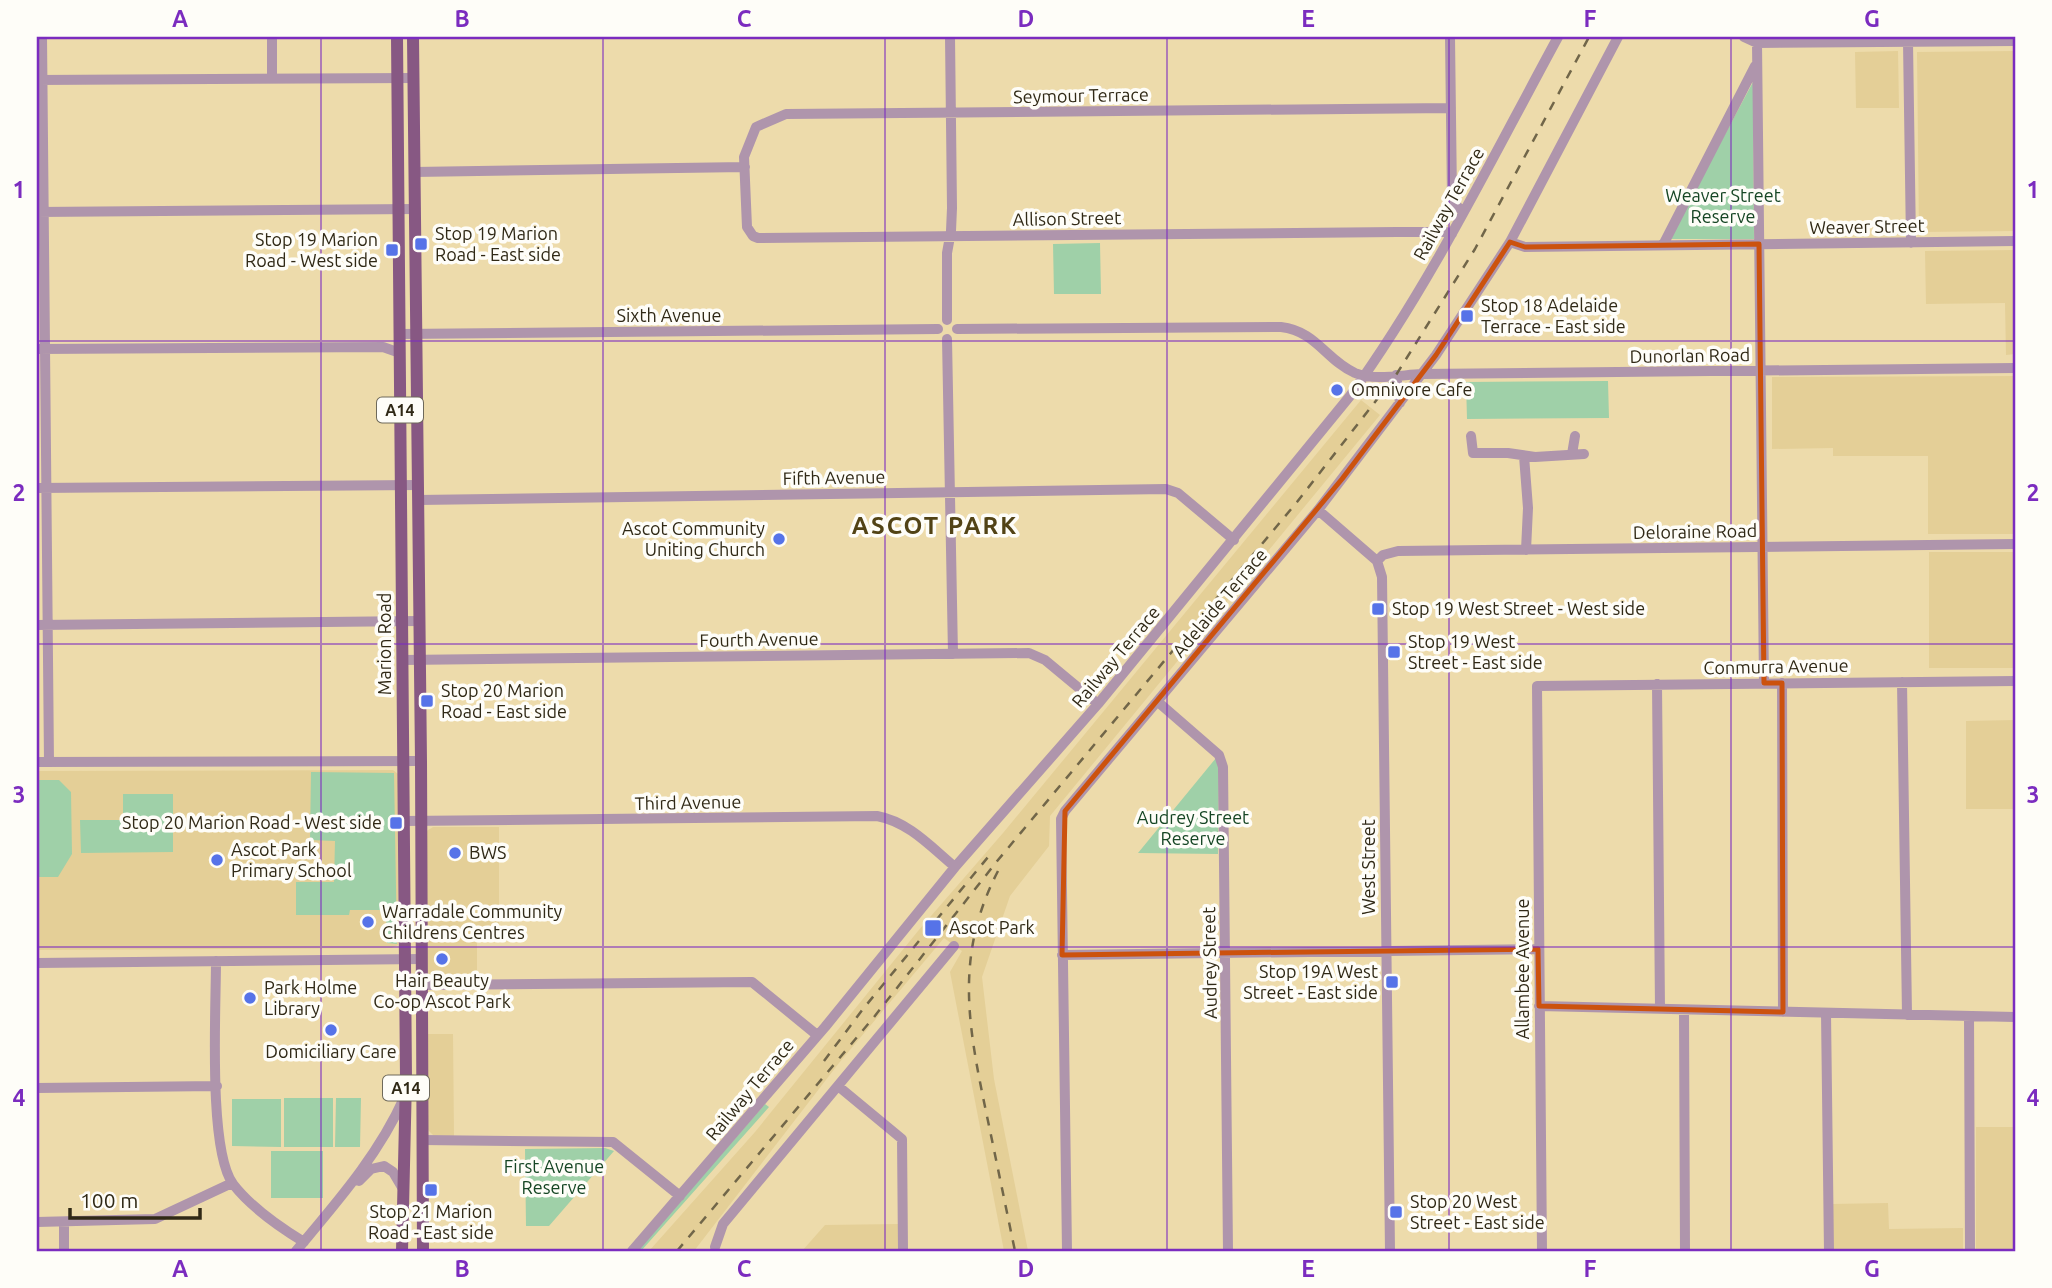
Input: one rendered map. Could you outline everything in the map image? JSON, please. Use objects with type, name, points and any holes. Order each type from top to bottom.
[{"type":"main road","name":"Marion Road","points":[[397,37],[406,1094],[400,1251]]},
{"type":"main road","name":"Marion Road","points":[[413,37],[424,1249]]},
{"type":"street","points":[[42,37],[42,625],[49,762]]},
{"type":"street","points":[[272,37],[272,78]]},
{"type":"street","points":[[947,320],[952,208],[950,37]]},
{"type":"street","points":[[1450,37],[1452,197],[1463,212]]},
{"type":"street","name":"Railway Terrace","points":[[632,1251],[817,1035],[955,867],[1098,704],[1234,540],[1364,376],[1452,234],[1558,37]]},
{"type":"street","name":"Adelaide Terrace","points":[[1062,956],[1061,819],[1065,811],[1318,510],[1400,404],[1510,242],[1618,37]]},
{"type":"street","points":[[1744,37],[1757,43],[1990,39],[2015,41]]},
{"type":"street","points":[[1908,42],[1910,243]]},
{"type":"street","points":[[1757,43],[1764,683]]},
{"type":"street","points":[[1663,245],[1757,63]]},
{"type":"street","points":[[40,80],[413,78]]},
{"type":"street","name":"Seymour Terrace","points":[[745,167],[745,152],[757,127],[779,116],[1451,108]]},
{"type":"street","points":[[414,172],[745,167]]},
{"type":"street","name":"Allison Street","points":[[745,167],[747,227],[753,236],[758,238],[1397,232],[1452,234]]},
{"type":"street","points":[[40,212],[414,209]]},
{"type":"street","name":"Weaver Street","points":[[1510,242],[1525,247],[2015,241]]},
{"type":"street","points":[[947,320],[955,323],[957,329],[954,337],[947,339],[941,337],[938,329],[940,324],[947,320]]},
{"type":"street","points":[[957,329],[1281,327],[1304,332],[1347,369],[1364,376]]},
{"type":"street","name":"Sixth Avenue","points":[[400,334],[938,329]]},
{"type":"street","points":[[947,339],[953,654]]},
{"type":"street","points":[[41,349],[383,347],[400,353]]},
{"type":"street","name":"Dunorlan Road","points":[[1364,376],[2015,368]]},
{"type":"street","points":[[1395,376],[1400,404]]},
{"type":"street","points":[[1471,436],[1473,453],[1554,457],[1584,454]]},
{"type":"street","points":[[1572,454],[1575,436]]},
{"type":"street","points":[[1524,456],[1528,503],[1526,550]]},
{"type":"street","points":[[41,488],[418,485]]},
{"type":"street","name":"Fifth Avenue","points":[[418,500],[1166,489],[1178,493],[1234,540]]},
{"type":"street","points":[[1318,510],[1377,561]]},
{"type":"street","name":"Deloraine Road","points":[[1377,561],[1383,555],[1398,551],[2015,544]]},
{"type":"street","name":"West Street","points":[[1377,561],[1383,587],[1390,1251]]},
{"type":"street","points":[[42,625],[419,621]]},
{"type":"street","name":"Fourth Avenue","points":[[403,660],[1029,653],[1045,660],[1098,704]]},
{"type":"street","name":"Conmurra Avenue","points":[[1537,686],[2015,681]]},
{"type":"street","points":[[1902,682],[1907,1015]]},
{"type":"street","points":[[1782,683],[1783,1012]]},
{"type":"street","points":[[1657,684],[1660,1009]]},
{"type":"street","name":"Allambee Avenue","points":[[1537,686],[1542,1251]]},
{"type":"street","name":"Audrey Street","points":[[1158,702],[1219,755],[1223,767],[1228,1251]]},
{"type":"street","points":[[37,762],[421,761]]},
{"type":"street","name":"Third Avenue","points":[[404,821],[877,817],[892,819],[906,826],[955,867]]},
{"type":"street","points":[[715,1247],[723,1224],[954,946]]},
{"type":"street","points":[[1067,1251],[1062,956],[1538,949]]},
{"type":"street","points":[[37,963],[422,959]]},
{"type":"street","points":[[216,961],[218,1141],[232,1183],[275,1224],[304,1242]]},
{"type":"street","points":[[422,985],[752,982],[817,1035]]},
{"type":"street","points":[[1539,1006],[2015,1017]]},
{"type":"street","points":[[1684,1010],[1685,1251]]},
{"type":"street","points":[[1826,1013],[1829,1251]]},
{"type":"street","points":[[1969,1016],[1970,1251]]},
{"type":"street","points":[[37,1087],[216,1086]]},
{"type":"street","points":[[838,1086],[902,1139],[903,1251]]},
{"type":"street","points":[[296,1251],[345,1193],[387,1133],[406,1094]]},
{"type":"street","points":[[422,1140],[613,1142],[680,1196]]},
{"type":"street","points":[[345,1193],[371,1169],[384,1166],[393,1172],[403,1189]]},
{"type":"street","points":[[37,1222],[155,1219],[232,1183]]},
{"type":"street","points":[[64,1222],[64,1251]]},
{"type":"highlighted area","points":[[1510,242],[1525,247],[1759,244],[1764,683],[1782,683],[1783,1012],[1539,1006],[1538,949],[1062,955],[1065,811],[1342,479],[1436,355]]},
{"type":"shaded area","points":[[1898,51],[1899,108],[1856,108],[1855,52]]},
{"type":"shaded area","points":[[2015,51],[2015,231],[1919,232],[1917,52]]},
{"type":"shaded area","points":[[2015,250],[2015,354],[2006,355],[2005,303],[1926,304],[1925,251]]},
{"type":"shaded area","points":[[2015,376],[2015,534],[1928,534],[1928,456],[1833,456],[1833,448],[1772,449],[1772,377]]},
{"type":"shaded area","points":[[1361,400],[1380,415],[1050,816],[1049,846],[1010,896],[982,977],[994,1079],[1028,1251],[1004,1251],[950,972],[962,951],[944,938],[839,1063],[694,1251],[649,1251],[755,1132],[918,931],[1003,833]]},
{"type":"shaded area","points":[[1929,552],[2015,552],[2015,668],[1929,668]]},
{"type":"shaded area","points":[[2015,720],[2015,809],[1966,809],[1966,721]]},
{"type":"shaded area","name":"Ascot Park Primary School","points":[[393,770],[398,774],[398,945],[392,948],[37,950],[37,771]]},
{"type":"shaded area","points":[[433,827],[499,827],[499,928],[477,929],[477,980],[433,980],[426,970],[425,832]]},
{"type":"shaded area","points":[[428,1034],[453,1034],[454,1136],[434,1136],[428,1130]]},
{"type":"shaded area","points":[[1976,1127],[2015,1127],[2015,1251],[1976,1251]]},
{"type":"shaded area","points":[[1888,1203],[1889,1229],[1963,1228],[1963,1251],[1833,1251],[1832,1204]]},
{"type":"shaded area","points":[[898,1224],[898,1251],[802,1251],[825,1225]]},
{"type":"green space","name":"Weaver Street Reserve","points":[[1753,82],[1754,239],[1669,239]]},
{"type":"green space","points":[[1100,243],[1101,294],[1054,294],[1053,244]]},
{"type":"green space","points":[[1608,381],[1609,418],[1467,419],[1466,382]]},
{"type":"green space","name":"Audrey Street Reserve","points":[[1216,758],[1219,766],[1218,854],[1138,853]]},
{"type":"green space","points":[[311,772],[394,773],[397,944],[387,943],[386,910],[350,910],[349,915],[296,915],[296,882],[334,882],[335,841],[310,840]]},
{"type":"green space","points":[[37,780],[59,780],[71,792],[72,854],[58,877],[37,877]]},
{"type":"green space","points":[[123,794],[173,794],[173,852],[81,853],[80,820],[123,820]]},
{"type":"green space","points":[[284,1098],[333,1098],[333,1147],[284,1147]]},
{"type":"green space","points":[[336,1098],[361,1098],[360,1147],[335,1147]]},
{"type":"green space","points":[[232,1099],[281,1099],[281,1147],[232,1146]]},
{"type":"green space","points":[[765,1104],[769,1107],[641,1251],[637,1251]]},
{"type":"green space","name":"First Avenue Reserve","points":[[605,1148],[614,1151],[549,1226],[526,1226],[525,1149]]},
{"type":"green space","points":[[271,1151],[323,1151],[323,1198],[271,1198]]},
{"type":"railway","points":[[677,1251],[874,1017],[998,860],[1297,502],[1396,375],[1475,249],[1589,37]]},
{"type":"railway","points":[[824,1061],[863,1009],[993,851]]},
{"type":"railway","points":[[998,871],[984,903],[975,934],[969,995],[975,1056],[1015,1251]]},
{"type":"place","name":"Stop 19 Marion Road - East side","points":[[421,244]]},
{"type":"place","name":"Stop 19 Marion Road - West side","points":[[392,250]]},
{"type":"place","name":"Stop 18 Adelaide Terrace - East side","points":[[1467,316]]},
{"type":"place","name":"Omnivore Cafe","points":[[1337,390]]},
{"type":"place","name":"Ascot Community Uniting Church","points":[[779,539]]},
{"type":"place","name":"Stop 19 West Street - West side","points":[[1378,609]]},
{"type":"place","name":"Stop 19 West Street - East side","points":[[1394,652]]},
{"type":"place","name":"Stop 20 Marion Road - East side","points":[[427,701]]},
{"type":"place","name":"Stop 20 Marion Road - West side","points":[[396,823]]},
{"type":"place","name":"BWS","points":[[455,853]]},
{"type":"place","name":"Ascot Park Primary School","points":[[217,860]]},
{"type":"place","name":"Warradale Community Childrens Centres","points":[[368,922]]},
{"type":"place","name":"Ascot Park","points":[[933,928]]},
{"type":"place","name":"Hair Beauty Co-op Ascot Park","points":[[442,959]]},
{"type":"place","name":"Stop 19A West Street - East side","points":[[1392,982]]},
{"type":"place","name":"Park Holme Library","points":[[250,998]]},
{"type":"place","name":"Domiciliary Care","points":[[331,1030]]},
{"type":"place","name":"Stop 21 Marion Road - East side","points":[[431,1190]]},
{"type":"place","name":"Stop 20 West Street - East side","points":[[1396,1212]]},
{"type":"district","name":"ASCOT PARK","points":[[935,526]]}]
